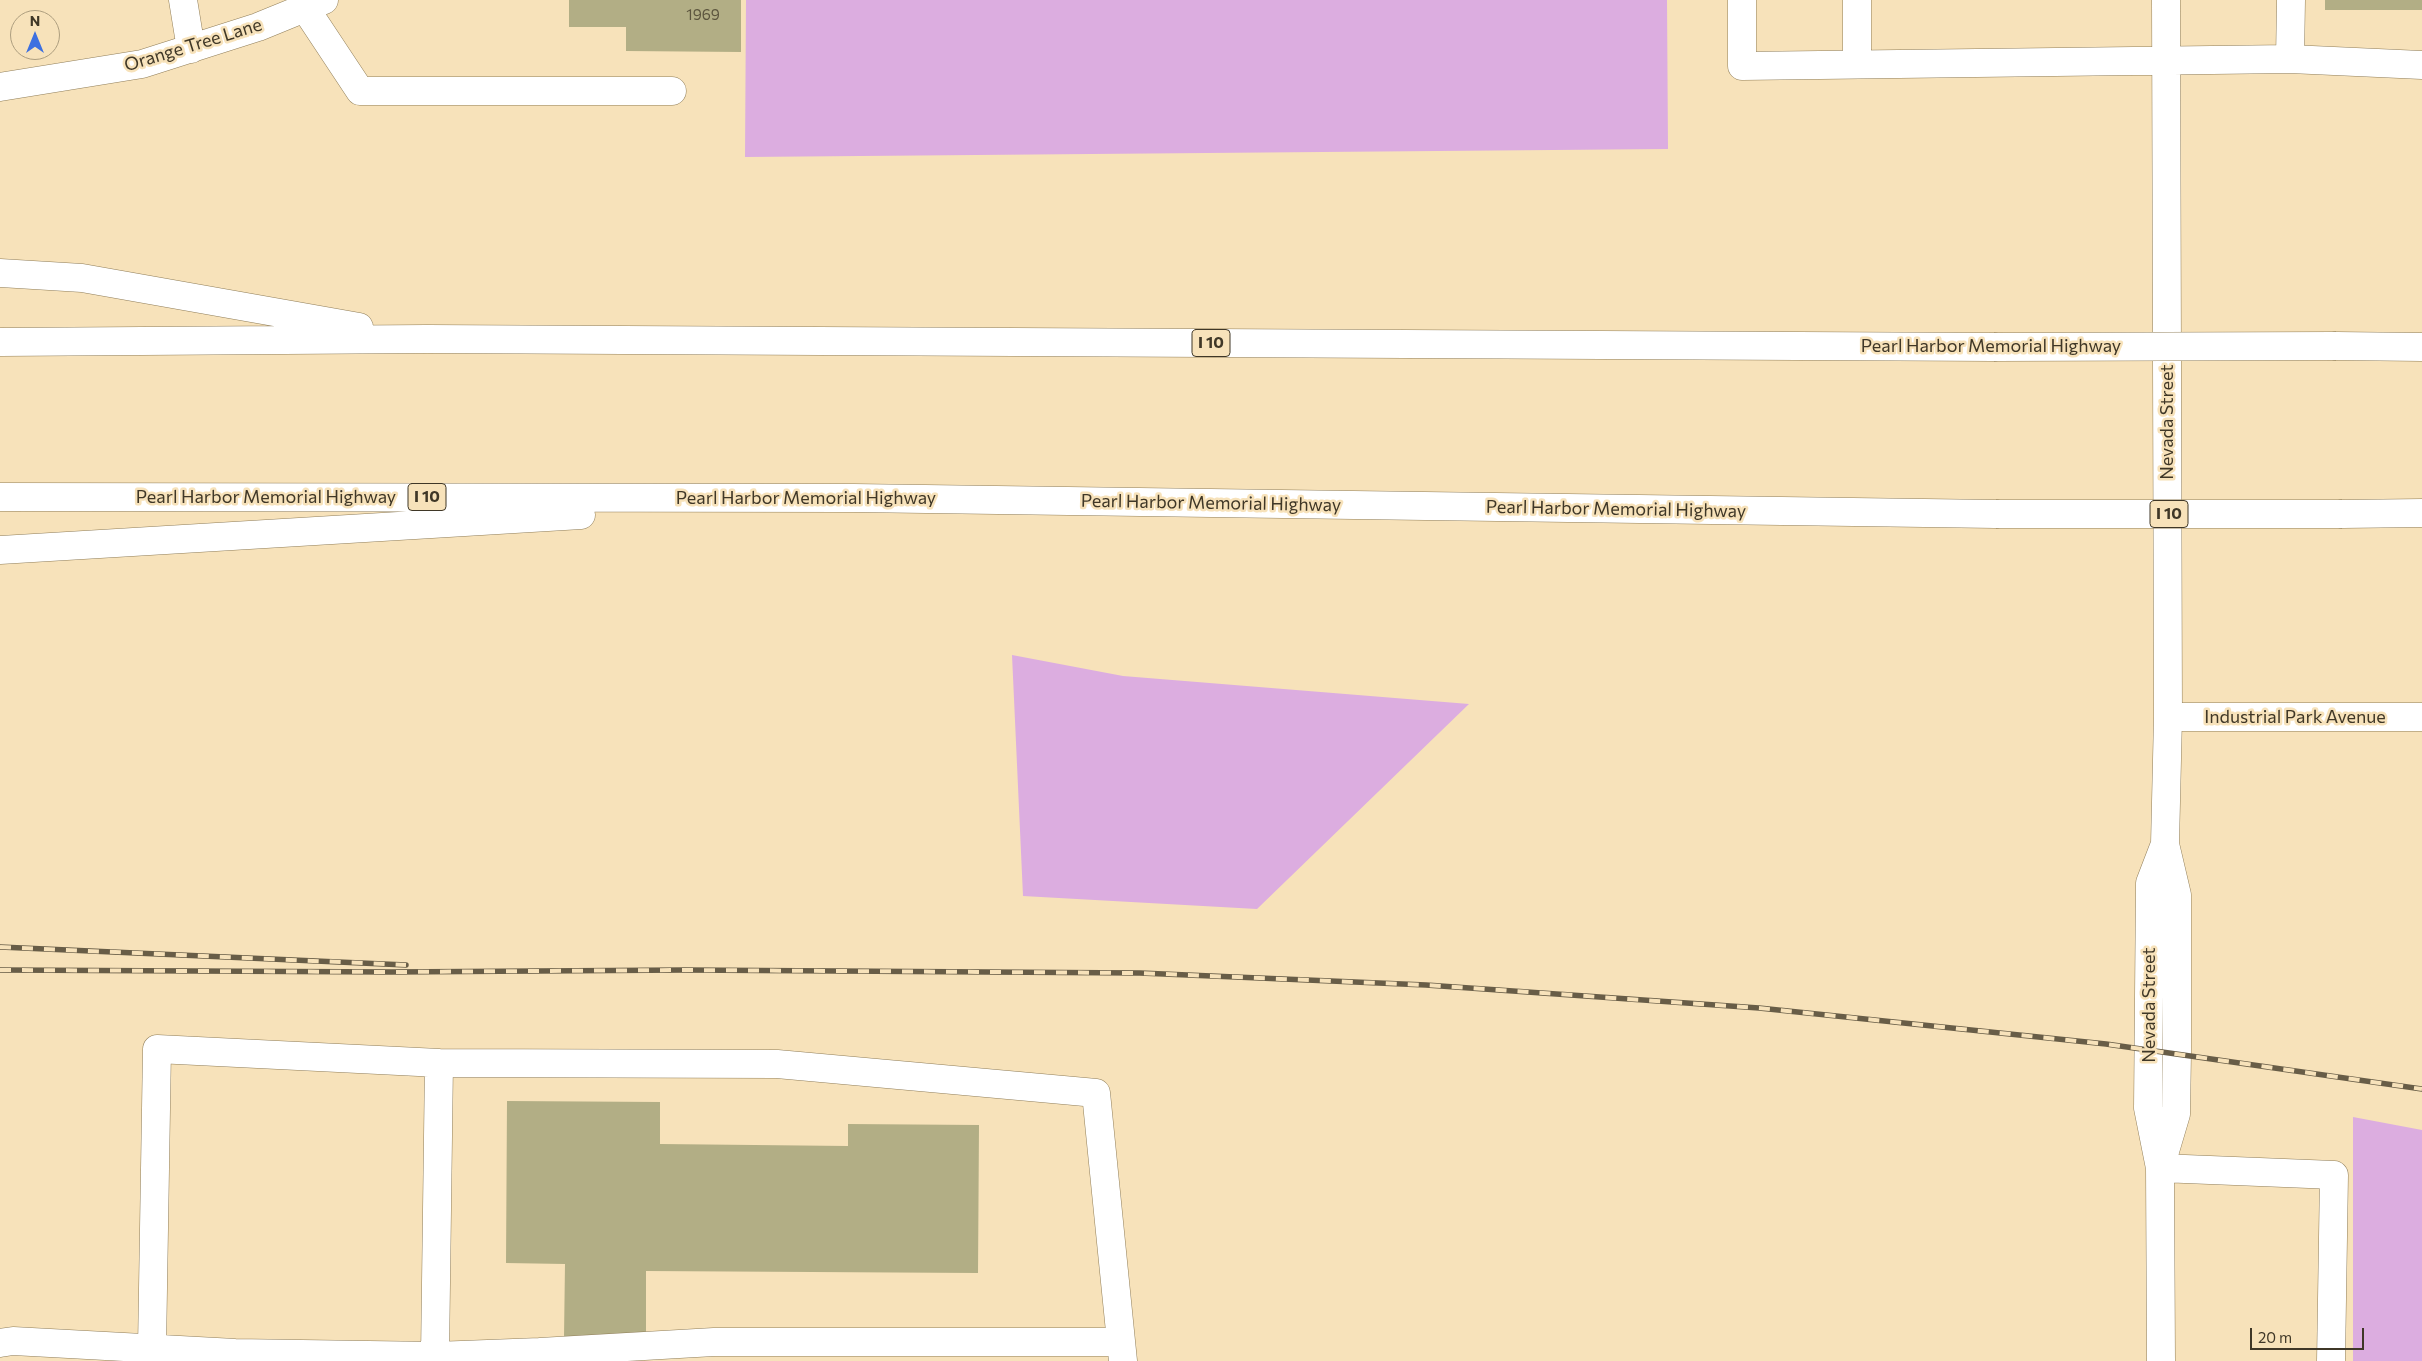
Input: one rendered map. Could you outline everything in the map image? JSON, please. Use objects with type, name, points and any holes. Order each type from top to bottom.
[{"type":"main road","points":[[183,0],[191,49]]},
{"type":"main road","points":[[1742,0],[1742,66],[2290,60],[2422,65]]},
{"type":"main road","points":[[1857,0],[1857,64]]},
{"type":"main road","name":"Nevada Street","points":[[2161,1361],[2160,1168],[2148,1108],[2150,883],[2165,844],[2168,717],[2166,0]]},
{"type":"main road","points":[[2290,60],[2292,0]]},
{"type":"main road","points":[[314,4],[360,91],[672,91]]},
{"type":"main road","name":"Orange Tree Lane","points":[[0,88],[142,64],[258,27],[314,4]]},
{"type":"main road","points":[[0,273],[82,278],[427,339]]},
{"type":"main road","name":"Pearl Harbor Memorial Highway","points":[[0,342],[427,339],[1994,347],[2422,347]]},
{"type":"main road","name":"Pearl Harbor Memorial Highway","points":[[0,497],[854,498],[1996,514],[2422,513]]},
{"type":"main road","points":[[0,550],[854,498]]},
{"type":"main road","name":"Industrial Park Avenue","points":[[2168,717],[2422,717]]},
{"type":"main road","points":[[6,1342],[153,1355],[235,1352],[541,1356],[714,1342],[1122,1351],[1096,1093],[777,1064],[438,1063],[157,1049],[153,1355]]},
{"type":"main road","points":[[435,1356],[438,1063]]},
{"type":"main road","points":[[2160,1168],[2334,1175],[2331,1361]]},
{"type":"shaded area","points":[[746,0],[1667,0],[1668,149],[745,157]]},
{"type":"shaded area","points":[[1012,655],[1123,676],[1469,704],[1257,909],[1023,896]]},
{"type":"shaded area","points":[[2353,1117],[2422,1130],[2422,1361],[2353,1361]]},
{"type":"building","points":[[569,0],[741,0],[741,52],[626,51],[626,27],[569,27]]},
{"type":"building","points":[[2325,0],[2422,0],[2422,10],[2325,10]]},
{"type":"building","points":[[507,1101],[660,1102],[660,1144],[848,1146],[848,1124],[979,1125],[978,1273],[646,1271],[646,1337],[564,1337],[565,1264],[506,1263]]},
{"type":"railway","points":[[0,947],[406,965]]},
{"type":"railway","points":[[0,970],[391,972],[685,970],[1140,973],[1426,985],[1759,1008],[2106,1044],[2422,1089]]}]
